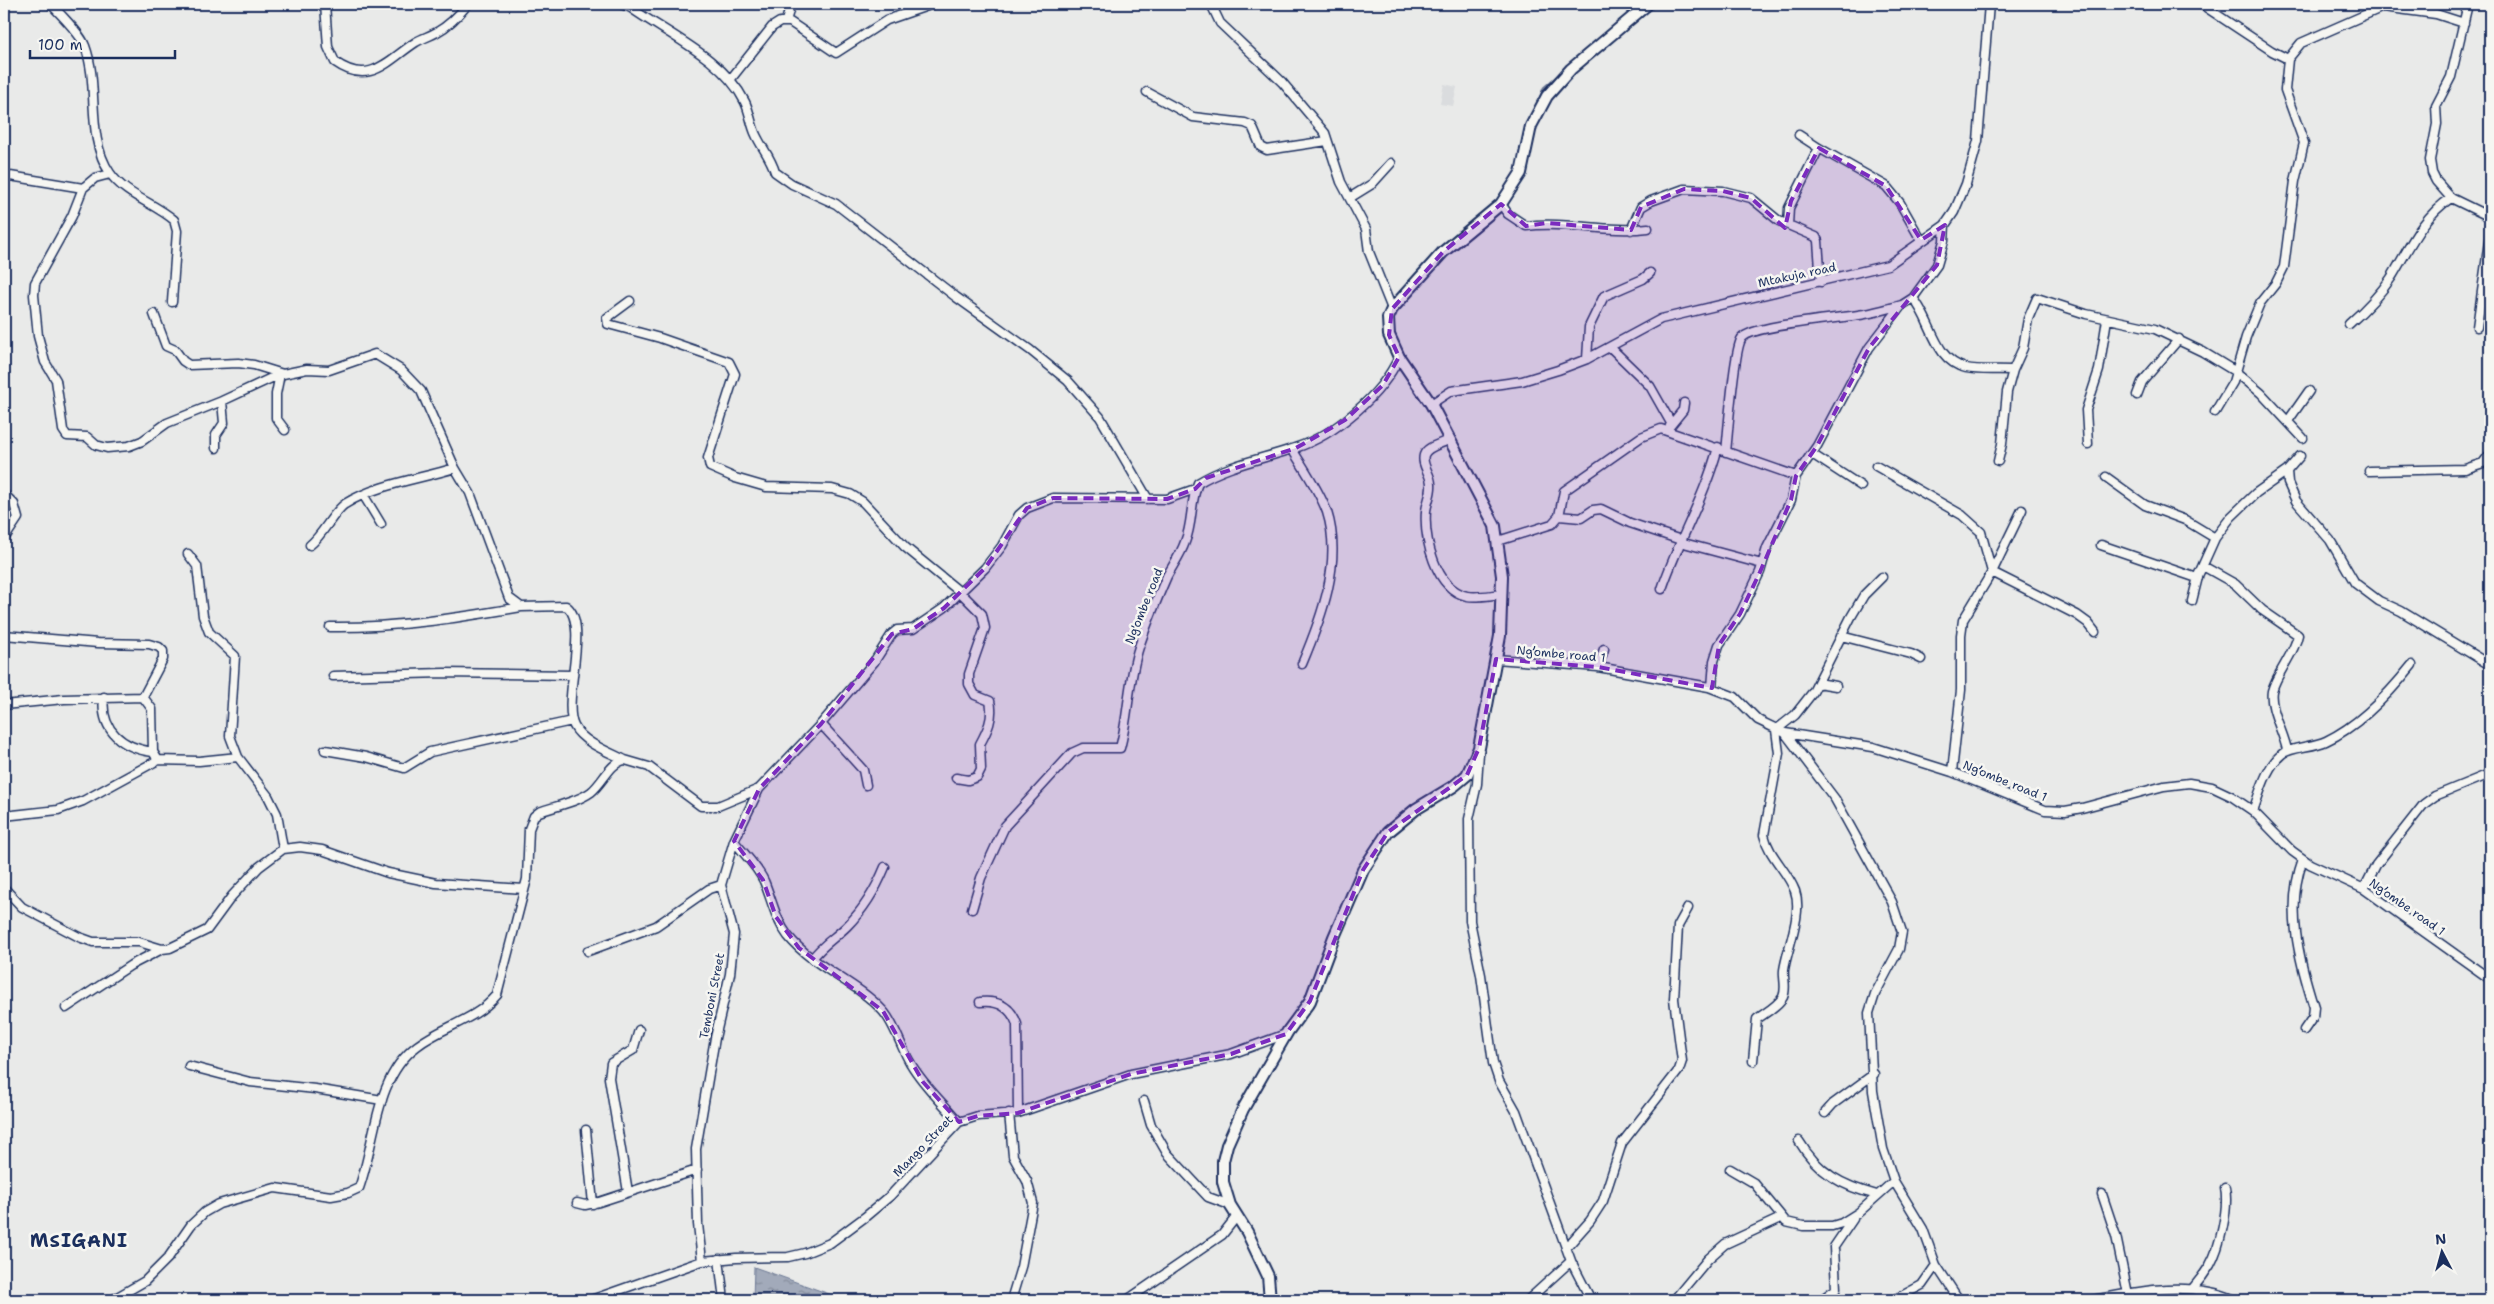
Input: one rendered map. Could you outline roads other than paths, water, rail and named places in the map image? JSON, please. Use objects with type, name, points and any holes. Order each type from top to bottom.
[{"type":"street","points":[[52,4],[85,45],[92,86],[97,141],[110,174],[124,188],[174,220],[177,231],[172,302]]},
{"type":"street","points":[[325,4],[328,47],[335,62],[356,70],[369,72],[386,65],[417,42],[452,22],[468,4]]},
{"type":"street","points":[[621,4],[631,8],[704,56],[730,80],[745,102],[755,133],[771,159],[775,172],[792,184],[836,204],[956,298],[1030,350],[1068,381],[1100,417],[1148,499]]},
{"type":"street","points":[[786,21],[791,4]]},
{"type":"street","points":[[730,80],[772,27],[780,22],[786,21],[836,53],[887,20],[933,4]]},
{"type":"street","points":[[1211,4],[1220,23],[1288,88],[1320,125],[1341,182],[1351,197],[1366,230],[1369,252],[1392,308]]},
{"type":"street","points":[[1591,1300],[1571,1261],[1516,1111],[1499,1081],[1493,1063],[1470,921],[1469,819],[1477,784],[1479,748],[1500,636],[1502,576],[1495,526],[1431,404],[1399,357],[1389,335],[1388,318],[1392,308],[1443,252],[1501,204],[1521,173],[1531,126],[1542,102],[1571,69],[1648,4]]},
{"type":"street","name":"Mtakuja road","points":[[1431,404],[1451,391],[1522,380],[1587,359],[1660,319],[1888,265],[1921,240],[1945,225],[1954,212],[1966,184],[1978,142],[1989,4]]},
{"type":"street","points":[[2201,4],[2272,51],[2288,59]]},
{"type":"street","points":[[2468,4],[2451,77],[2436,106],[2437,124],[2430,160],[2432,173],[2436,181],[2451,198],[2490,217]]},
{"type":"street","points":[[2215,412],[2226,396],[2236,372],[2246,337],[2260,302],[2276,282],[2284,267],[2295,181],[2304,143],[2285,90],[2288,59],[2301,43],[2383,7],[2436,14],[2464,23]]},
{"type":"street","points":[[1147,92],[1193,118],[1246,123],[1252,126],[1261,147],[1267,150],[1327,141]]},
{"type":"street","points":[[1799,135],[1886,186],[1900,203],[1921,240]]},
{"type":"street","points":[[1788,226],[1789,208],[1819,148]]},
{"type":"street","points":[[1351,197],[1372,184],[1391,163]]},
{"type":"street","points":[[110,174],[95,178],[83,188],[57,246],[38,276],[34,289],[38,336],[45,362],[56,380],[63,430],[67,436],[87,437],[100,447],[123,447],[142,441],[167,424],[280,374],[308,369],[330,370],[367,355],[378,354],[400,370],[421,391],[455,468],[470,493],[508,598],[521,607]]},
{"type":"street","points":[[4,175],[83,188]]},
{"type":"street","points":[[1631,230],[1641,208],[1651,201],[1684,189],[1723,191],[1751,198],[1775,219],[1813,236],[1818,241],[1821,282]]},
{"type":"street","points":[[2349,324],[2365,311],[2380,292],[2433,211],[2451,198]]},
{"type":"street","points":[[1501,204],[1508,214],[1526,226],[1548,223],[1631,230],[1648,228]]},
{"type":"street","points":[[1726,452],[1737,356],[1742,338],[1748,334],[1780,325],[1867,314],[1902,305],[1914,298],[1937,265],[1944,241],[1945,225]]},
{"type":"street","points":[[2477,327],[2490,234]]},
{"type":"street","points":[[1587,359],[1589,327],[1604,296],[1643,279],[1650,273]]},
{"type":"street","points":[[1914,298],[1921,307],[1939,346],[1948,360],[1966,368],[2013,370]]},
{"type":"street","points":[[1998,461],[2002,444],[2007,392],[2013,370],[2023,348],[2028,320],[2037,298],[2107,319],[2156,329],[2179,339],[2236,372],[2261,393],[2303,438]]},
{"type":"street","points":[[630,301],[607,318],[608,324],[677,344],[729,362],[736,374],[708,458],[710,467],[735,478],[766,487],[832,489],[850,494],[863,502],[905,547],[960,592],[982,614],[985,628],[968,674],[969,684],[975,695],[990,701],[991,712],[986,736],[980,744],[979,774],[977,777],[968,780],[956,778]]},
{"type":"street","points":[[1712,688],[1714,661],[1719,645],[1740,614],[1791,500],[1796,476],[1812,454],[1869,348],[1902,305]]},
{"type":"street","points":[[154,314],[166,346],[175,350],[184,362],[189,365],[238,363],[254,365],[280,374]]},
{"type":"street","points":[[2088,444],[2086,410],[2099,370],[2107,319]]},
{"type":"street","points":[[2137,395],[2142,382],[2179,339]]},
{"type":"street","points":[[1610,346],[1656,393],[1670,426],[1726,452],[1796,476]]},
{"type":"street","points":[[588,951],[656,926],[671,917],[688,902],[709,889],[721,885],[734,842],[759,789],[821,724],[874,662],[892,634],[897,630],[913,628],[944,608],[985,568],[1002,546],[1019,515],[1038,502],[1069,498],[1167,499],[1195,489],[1198,483],[1206,478],[1292,449],[1313,440],[1346,420],[1382,385],[1399,357]]},
{"type":"street","points":[[280,374],[276,394],[276,418],[285,430]]},
{"type":"street","points":[[2288,421],[2309,391]]},
{"type":"street","points":[[216,448],[216,435],[224,423],[222,401]]},
{"type":"street","points":[[1498,541],[1552,524],[1559,516],[1564,491],[1641,437],[1651,431],[1670,426],[1683,410],[1684,403]]},
{"type":"street","points":[[1450,439],[1424,454],[1424,464],[1431,485],[1426,511],[1430,554],[1444,578],[1466,596],[1502,594]]},
{"type":"street","points":[[1662,589],[1702,494],[1718,447]]},
{"type":"street","points":[[1292,449],[1321,498],[1327,513],[1331,539],[1330,577],[1302,664]]},
{"type":"street","points":[[1812,454],[1861,486]]},
{"type":"street","points":[[2369,471],[2465,469],[2483,463],[2490,454]]},
{"type":"street","points":[[2192,601],[2202,566],[2215,538],[2244,504],[2287,471],[2300,456]]},
{"type":"street","points":[[1876,466],[1962,515],[1981,532],[1992,572],[2077,615],[2088,623],[2095,632]]},
{"type":"street","points":[[310,545],[320,537],[344,505],[364,496],[455,468]]},
{"type":"street","points":[[2287,471],[2288,483],[2296,502],[2330,540],[2355,583],[2379,601],[2402,611],[2490,665]]},
{"type":"street","points":[[2106,477],[2145,505],[2185,520],[2215,538]]},
{"type":"street","name":"Ng'ombe road","points":[[972,909],[981,878],[1005,826],[1072,753],[1083,748],[1120,748],[1125,724],[1126,703],[1138,649],[1168,575],[1185,544],[1191,524],[1195,489]]},
{"type":"street","points":[[4,494],[14,504],[18,518],[4,538]]},
{"type":"street","points":[[364,496],[381,524]]},
{"type":"street","points":[[1559,516],[1581,518],[1593,510],[1601,509],[1630,523],[1681,541],[1762,564]]},
{"type":"street","points":[[1952,772],[1961,690],[1961,634],[1963,620],[1992,572],[2022,510]]},
{"type":"street","points":[[2101,544],[2144,561],[2194,578],[2198,577]]},
{"type":"street","points":[[188,554],[196,566],[203,616],[209,632],[217,641],[230,649],[235,656],[230,736],[238,756],[268,796],[277,814],[283,849]]},
{"type":"street","points":[[2202,566],[2234,584],[2262,610],[2298,635],[2290,659],[2272,690],[2277,720],[2284,734],[2287,750]]},
{"type":"street","points":[[1753,1061],[1757,1019],[1782,997],[1785,984],[1784,972],[1793,932],[1796,906],[1796,894],[1789,877],[1767,848],[1764,835],[1779,753],[1776,730],[1795,715],[1818,682],[1864,595],[1882,577]]},
{"type":"street","points":[[330,627],[354,627],[455,619],[521,607],[566,606],[575,618],[572,721],[574,727],[583,736],[625,760],[649,767],[701,806],[718,806],[759,789]]},
{"type":"street","points":[[4,635],[98,643],[149,644],[159,647],[163,651],[163,659],[143,697]]},
{"type":"street","points":[[1841,636],[1911,654],[1921,659]]},
{"type":"street","points":[[1598,667],[1604,649]]},
{"type":"street","name":"Ng’ombe road 1","points":[[1496,659],[1598,667],[1712,688],[1735,697],[1758,720],[1776,730],[1873,747],[1952,772],[2045,810],[2065,811],[2108,802],[2164,786],[2189,783],[2212,787],[2231,796],[2253,811],[2280,839],[2303,859],[2364,889],[2490,979]]},
{"type":"street","points":[[2253,811],[2268,772],[2276,760],[2287,750],[2309,747],[2345,731],[2366,714],[2412,665]]},
{"type":"street","points":[[333,676],[436,673],[573,675]]},
{"type":"street","points":[[1818,682],[1836,686]]},
{"type":"street","points":[[104,697],[103,716],[115,734],[135,750],[152,752]]},
{"type":"street","points":[[143,697],[152,709],[152,752],[158,760]]},
{"type":"street","points":[[4,705],[64,698],[143,697]]},
{"type":"street","points":[[325,750],[366,757],[404,768],[413,764],[420,756],[430,752],[572,721]]},
{"type":"street","points":[[821,724],[863,770],[866,785]]},
{"type":"street","points":[[1785,733],[1835,799],[1892,902],[1902,932],[1899,949],[1875,994],[1869,1013],[1874,1074],[1873,1091],[1884,1149],[1894,1181],[1922,1229],[1936,1265],[1959,1300]]},
{"type":"street","points":[[1270,1300],[1268,1276],[1230,1205],[1223,1182],[1223,1161],[1227,1145],[1243,1109],[1286,1034],[1310,1001],[1334,937],[1363,870],[1388,832],[1416,809],[1454,786],[1467,775],[1479,748]]},
{"type":"street","points":[[4,816],[58,810],[83,801],[158,760],[199,761],[238,756]]},
{"type":"street","points":[[112,1300],[145,1281],[168,1258],[192,1224],[205,1212],[219,1204],[275,1188],[331,1196],[348,1193],[359,1188],[382,1100],[405,1057],[418,1045],[486,1009],[497,996],[527,879],[529,829],[534,816],[592,792],[615,764],[625,760]]},
{"type":"street","points":[[2364,889],[2376,865],[2424,804],[2436,796],[2489,774]]},
{"type":"street","points":[[734,842],[763,880],[776,917],[788,935],[812,959],[871,1000],[883,1011],[890,1021],[899,1045],[923,1082],[959,1122]]},
{"type":"street","points":[[4,888],[22,907],[79,937],[93,942],[139,942],[162,948],[170,948],[207,930],[232,896],[259,867],[283,849],[300,847],[322,850],[388,872],[436,883],[524,889]]},
{"type":"street","points":[[2303,859],[2297,875],[2294,910],[2299,950],[2314,1007],[2313,1017],[2304,1030]]},
{"type":"street","points":[[812,959],[821,946],[846,927],[867,902],[885,866]]},
{"type":"street","name":"Temboni Street","points":[[702,1261],[698,1224],[698,1126],[733,955],[734,934],[721,885]]},
{"type":"street","points":[[1566,1248],[1590,1221],[1603,1201],[1622,1143],[1679,1070],[1682,1061],[1674,999],[1678,926],[1688,908]]},
{"type":"street","points":[[66,1008],[131,965],[162,948]]},
{"type":"street","points":[[980,1002],[987,1001],[1008,1008],[1012,1012],[1017,1024],[1018,1114]]},
{"type":"street","points":[[628,1192],[610,1068],[611,1063],[633,1050],[639,1030]]},
{"type":"street","name":"Mango Street","points":[[593,1300],[702,1261],[788,1257],[830,1243],[890,1196],[959,1122],[978,1116],[1018,1114],[1130,1074],[1231,1054],[1286,1034]]},
{"type":"street","points":[[189,1066],[250,1082],[315,1089],[382,1100]]},
{"type":"street","points":[[1826,1113],[1833,1104],[1874,1074]]},
{"type":"street","points":[[1144,1101],[1151,1125],[1167,1153],[1208,1197],[1230,1205]]},
{"type":"street","points":[[1009,1113],[1013,1156],[1027,1180],[1033,1203],[1021,1267],[1011,1300]]},
{"type":"street","points":[[586,1130],[593,1204]]},
{"type":"street","points":[[1799,1141],[1812,1161],[1834,1179],[1849,1188],[1877,1195]]},
{"type":"street","points":[[1730,1169],[1754,1183],[1781,1218],[1791,1225],[1832,1226],[1858,1213]]},
{"type":"street","points":[[577,1203],[593,1204],[697,1170]]},
{"type":"street","points":[[1821,1300],[1836,1289],[1834,1247],[1858,1213],[1894,1181]]},
{"type":"street","points":[[2193,1288],[2210,1265],[2228,1200],[2225,1188]]},
{"type":"street","points":[[2102,1194],[2116,1236],[2129,1297]]},
{"type":"street","points":[[1127,1300],[1222,1235],[1237,1216]]},
{"type":"street","points":[[1674,1300],[1708,1259],[1724,1244],[1781,1218]]},
{"type":"street","points":[[719,1259],[724,1300]]},
{"type":"street","points":[[1528,1300],[1571,1261]]},
{"type":"street","points":[[1894,1300],[1922,1285],[1936,1265]]},
{"type":"street","points":[[2093,1300],[2193,1288],[2221,1294],[2235,1300]]},
{"type":"water","points":[[754,1267],[846,1300],[753,1300]]},
{"type":"waterway","points":[[1539,101],[1544,88],[1559,75]]},
{"type":"district","name":"MSIGANI","points":[[79,1241]]}]
